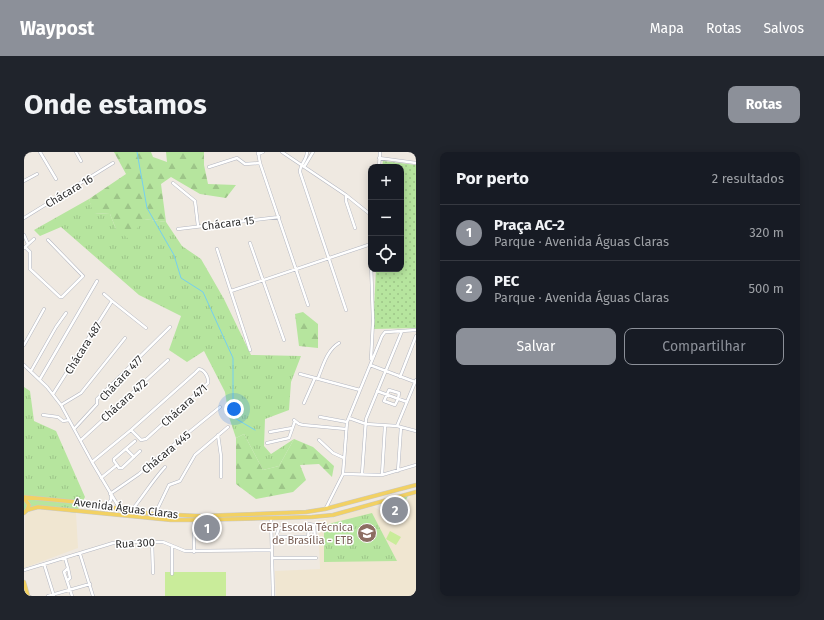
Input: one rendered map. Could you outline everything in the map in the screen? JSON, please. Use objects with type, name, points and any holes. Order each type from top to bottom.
[{"type":"main road","name":"Avenida Águas Claras","points":[[25,511],[38,507],[171,517],[312,511],[354,502],[416,485]]},
{"type":"main road","name":"Avenida Águas Claras","points":[[24,497],[86,503],[120,510],[194,520],[312,517],[334,515],[416,492]]},
{"type":"main road","points":[[24,497],[29,504],[25,511]]},
{"type":"main road","points":[[354,502],[355,510]]},
{"type":"main road","points":[[116,514],[120,512],[120,510]]},
{"type":"main road","points":[[312,511],[312,517]]},
{"type":"main road","points":[[24,582],[28,596]]},
{"type":"street","points":[[40,152],[56,179]]},
{"type":"street","points":[[76,152],[82,161]]},
{"type":"street","points":[[263,152],[258,153],[260,163],[308,305]]},
{"type":"street","points":[[282,152],[346,195],[368,213]]},
{"type":"street","points":[[303,166],[307,152]]},
{"type":"street","points":[[313,152],[300,169],[346,310]]},
{"type":"street","points":[[379,164],[380,152]]},
{"type":"street","points":[[209,167],[237,158],[245,164],[260,163]]},
{"type":"street","points":[[379,158],[416,163]]},
{"type":"street","name":"Chácara 16","points":[[24,218],[113,163]]},
{"type":"street","points":[[24,181],[37,174]]},
{"type":"street","points":[[173,183],[195,201],[198,226]]},
{"type":"street","points":[[346,195],[346,202],[355,228]]},
{"type":"street","name":"Chácara 15","points":[[178,229],[279,217]]},
{"type":"street","points":[[24,235],[28,244]]},
{"type":"street","points":[[34,239],[25,247],[30,252],[30,269],[62,298],[83,277],[83,274],[48,240]]},
{"type":"street","name":"Chácara 15","points":[[250,243],[284,340]]},
{"type":"street","points":[[231,292],[368,245]]},
{"type":"street","points":[[217,249],[250,350]]},
{"type":"street","points":[[370,363],[373,320],[371,272]]},
{"type":"street","points":[[40,379],[97,281]]},
{"type":"street","points":[[104,294],[146,328]]},
{"type":"street","name":"Chácara 487","points":[[53,394],[112,301]]},
{"type":"street","points":[[24,344],[44,309]]},
{"type":"street","points":[[31,371],[58,323],[66,313]]},
{"type":"street","name":"Chácara 477","points":[[74,429],[97,404],[97,399],[170,327]]},
{"type":"street","points":[[362,474],[366,419],[402,330]]},
{"type":"street","points":[[328,507],[343,474],[347,422],[370,363],[384,333],[402,330],[416,330]]},
{"type":"street","points":[[400,377],[416,336]]},
{"type":"street","points":[[61,405],[81,393],[125,338]]},
{"type":"street","points":[[304,403],[328,354],[339,343]]},
{"type":"street","name":"Chácara 472","points":[[80,440],[168,360]]},
{"type":"street","points":[[370,363],[400,377],[415,381],[397,426]]},
{"type":"street","points":[[24,365],[40,379],[61,405],[120,510]]},
{"type":"street","name":"Chácara 471","points":[[92,462],[131,430],[199,369],[203,371],[208,378],[208,383],[146,439],[141,440],[131,430]]},
{"type":"street","points":[[300,374],[360,390]]},
{"type":"street","points":[[388,390],[399,393],[396,404],[393,405],[384,401],[386,395],[388,390]]},
{"type":"street","points":[[377,391],[407,402]]},
{"type":"street","name":"Chácara 445","points":[[111,495],[139,474],[156,458],[220,407]]},
{"type":"street","points":[[43,415],[56,416],[63,421],[69,420]]},
{"type":"street","points":[[320,417],[347,422]]},
{"type":"street","points":[[349,418],[366,424],[397,426],[416,431]]},
{"type":"street","points":[[267,443],[289,438],[295,421],[299,424],[346,429]]},
{"type":"street","points":[[382,475],[385,426]]},
{"type":"street","points":[[155,514],[168,487],[180,481],[193,458],[228,427]]},
{"type":"street","points":[[398,471],[401,427]]},
{"type":"street","points":[[270,432],[292,428]]},
{"type":"street","points":[[218,435],[221,456],[221,477]]},
{"type":"street","points":[[319,440],[333,453],[344,458]]},
{"type":"street","points":[[135,442],[114,459],[114,461],[119,468],[122,468],[140,451]]},
{"type":"street","points":[[126,449],[134,457]]},
{"type":"street","points":[[101,478],[117,465]]},
{"type":"street","points":[[343,474],[382,475],[416,466]]},
{"type":"street","points":[[131,511],[165,468]]},
{"type":"street","points":[[106,507],[111,500],[111,495]]},
{"type":"street","points":[[272,518],[273,596]]},
{"type":"street","points":[[194,520],[194,552]]},
{"type":"street","points":[[309,524],[314,524],[315,540],[309,541],[308,537],[309,524]]},
{"type":"street","points":[[277,533],[278,528],[308,528]]},
{"type":"street","points":[[272,533],[277,533]]},
{"type":"street","points":[[277,533],[278,537],[308,537]]},
{"type":"street","points":[[194,536],[216,536]]},
{"type":"street","points":[[152,541],[153,573]]},
{"type":"street","name":"Rua 300","points":[[24,570],[113,543],[152,541],[163,542],[185,551],[194,552],[272,550]]},
{"type":"street","points":[[172,546],[172,574]]},
{"type":"street","points":[[80,554],[94,596]]},
{"type":"street","points":[[65,558],[70,578],[67,581],[72,596]]},
{"type":"street","points":[[273,558],[316,558]]},
{"type":"street","points":[[44,564],[54,595]]},
{"type":"street","points":[[48,596],[90,584]]},
{"type":"shaded area","points":[[416,494],[416,596],[276,596],[275,571],[320,569],[318,520],[336,517],[372,506],[398,520],[411,495]]},
{"type":"shaded area","points":[[36,507],[76,513],[78,548],[24,568],[25,515]]},
{"type":"green space","points":[[114,152],[151,152],[153,157],[167,162],[166,152],[204,152],[204,165],[208,184],[236,185],[226,198],[200,194],[171,177],[161,184],[166,222],[144,219],[129,239],[116,229],[110,214],[93,213],[89,199],[126,174]]},
{"type":"green space","points":[[383,161],[416,165],[416,328],[373,329],[376,272],[404,272],[404,164],[382,164]]},
{"type":"green space","points":[[89,199],[94,213],[110,214],[116,229],[144,219],[166,222],[182,246],[201,259],[224,299],[251,355],[301,356],[291,382],[289,410],[265,419],[264,446],[271,454],[294,439],[279,466],[263,470],[244,434],[236,438],[229,417],[225,392],[204,351],[187,362],[169,350],[181,316],[139,295],[61,227],[40,236],[34,230]]},
{"type":"green space","points":[[303,312],[318,324],[318,348],[299,346],[295,314]]},
{"type":"green space","points":[[24,387],[30,391],[34,421],[56,431],[85,497],[76,513],[36,507],[24,515]]},
{"type":"green space","points":[[244,434],[263,470],[279,466],[294,439],[313,447],[334,466],[332,477],[319,464],[300,465],[306,480],[293,492],[256,499],[236,484],[236,438]]},
{"type":"green space","points":[[408,496],[397,516],[381,504]]},
{"type":"green space","points":[[372,513],[397,561],[324,562],[324,525]]},
{"type":"green space","points":[[198,523],[217,524],[217,533],[197,533]]},
{"type":"green space","points":[[390,531],[401,537],[396,545],[386,539]]},
{"type":"green space","points":[[165,572],[226,572],[226,596],[165,596]]},
{"type":"waterway","points":[[137,152],[147,208],[174,255],[181,278],[203,292],[233,358],[233,417],[255,430]]},
{"type":"place","name":"PEC","points":[[395,510]]},
{"type":"place","name":"Praça AC-2","points":[[207,528]]},
{"type":"place","name":"CEP Escola Técnica de Brasília - ETB","points":[[367,533]]}]
